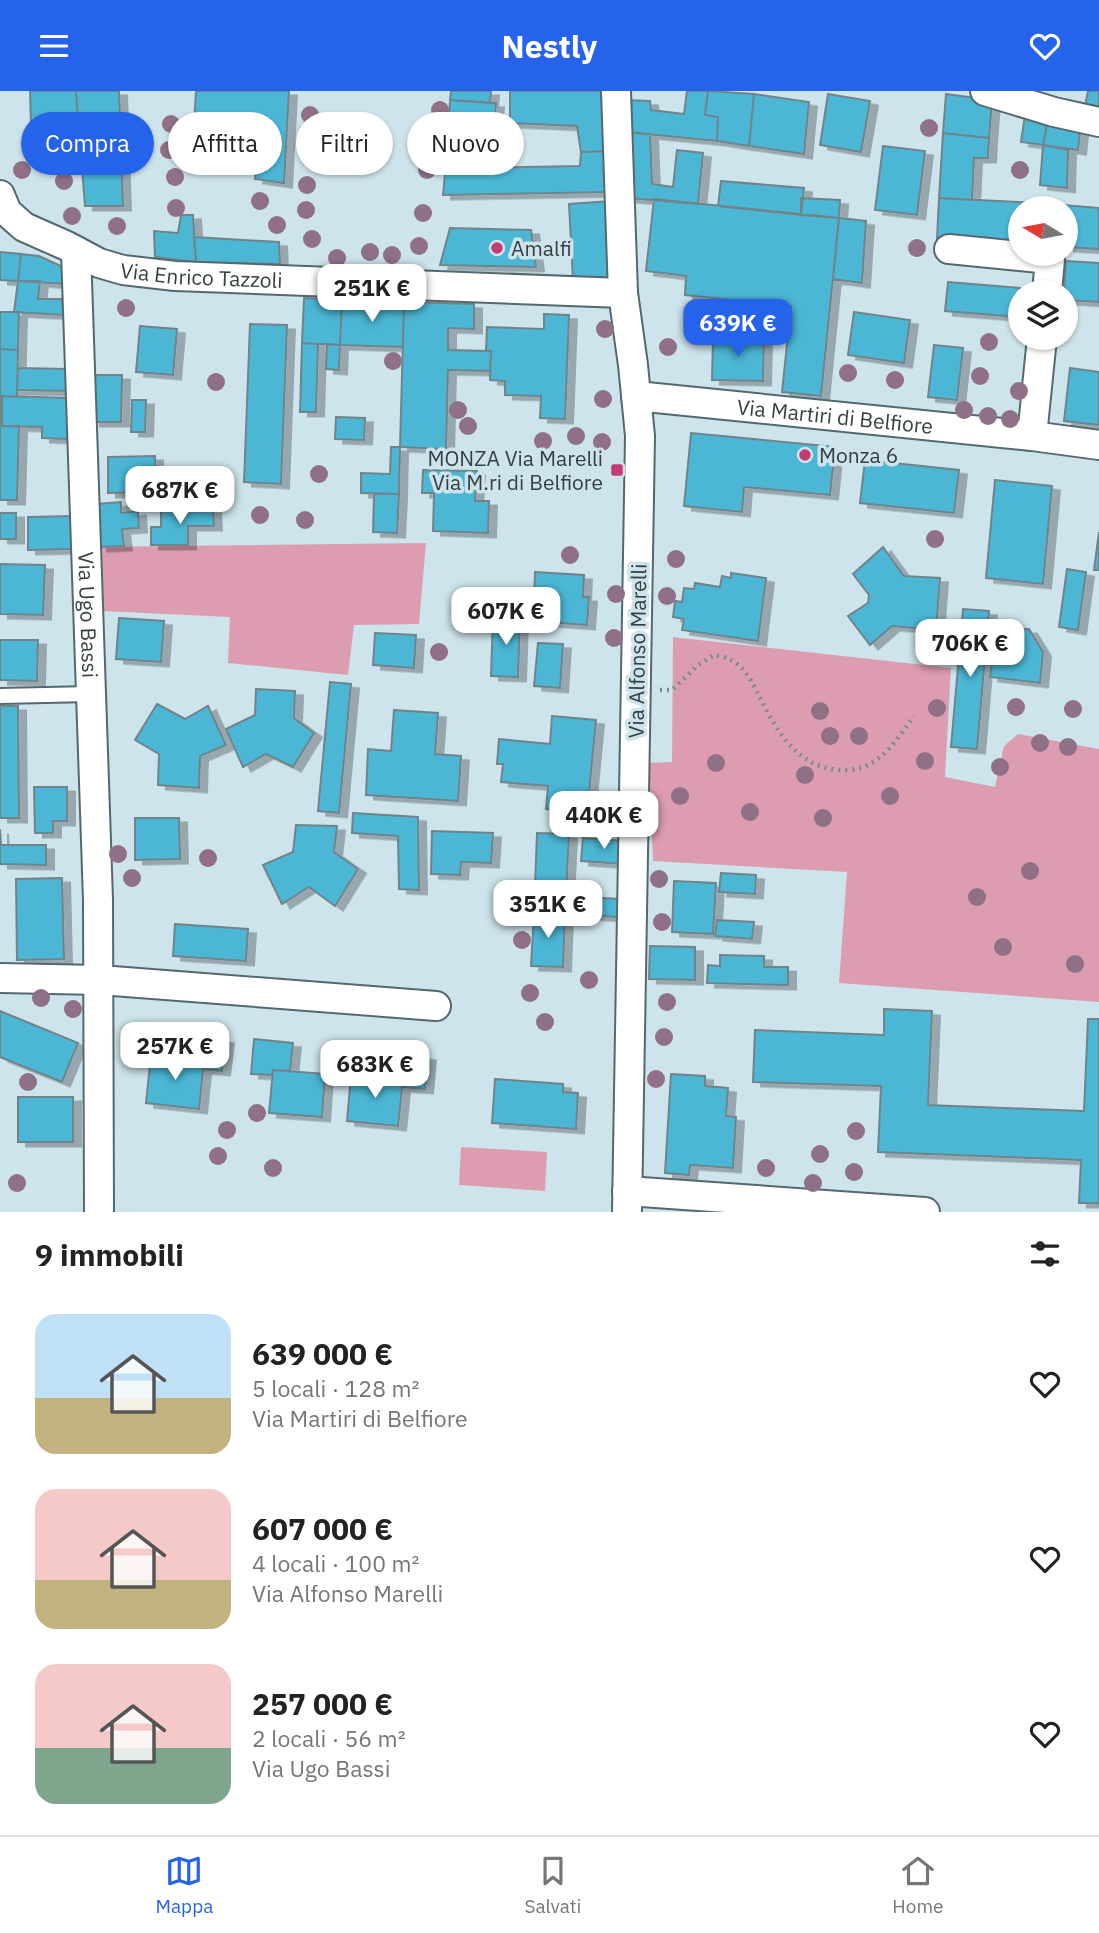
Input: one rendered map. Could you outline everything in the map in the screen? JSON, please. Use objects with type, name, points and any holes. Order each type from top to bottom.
[{"type":"street","name":"Via Alfonso Marelli","points":[[616,91],[622,293],[640,436],[627,1202]]},
{"type":"street","points":[[985,91],[1054,112],[1099,122]]},
{"type":"street","points":[[0,195],[7,212],[7,222]]},
{"type":"street","name":"Via Enrico Tazzoli","points":[[7,222],[24,227],[114,268],[175,276],[622,293]]},
{"type":"street","points":[[948,249],[1050,259],[1048,280]]},
{"type":"street","name":"Via Ugo Bassi","points":[[76,251],[100,980],[99,1212]]},
{"type":"street","points":[[1032,436],[1041,350]]},
{"type":"street","name":"Via Martiri di Belfiore","points":[[636,396],[1099,445]]},
{"type":"street","points":[[0,978],[100,980],[436,1006]]},
{"type":"street","points":[[627,1202],[925,1212]]},
{"type":"lane","points":[[0,696],[91,694]]},
{"type":"path","points":[[636,690],[673,690],[696,666],[714,655],[731,659],[749,675],[776,726],[794,752],[821,767],[849,772],[872,765],[915,716]]},
{"type":"shaded area","points":[[426,543],[419,624],[354,625],[348,675],[228,663],[230,617],[103,611],[99,547]]},
{"type":"shaded area","points":[[673,637],[951,668],[945,777],[995,787],[1004,746],[1018,734],[1099,749],[1099,1002],[839,983],[847,872],[653,861],[649,763],[672,762]]},
{"type":"shaded area","points":[[461,1147],[547,1152],[545,1191],[459,1185]]},
{"type":"building","points":[[30,91],[76,91],[77,112],[31,112]]},
{"type":"building","points":[[76,91],[119,91],[120,112],[78,112]]},
{"type":"building","points":[[196,91],[289,91],[284,183],[255,179],[255,175],[282,175],[282,112],[195,112]]},
{"type":"building","points":[[451,91],[491,91],[490,103],[450,100]]},
{"type":"building","points":[[510,91],[606,91],[607,151],[581,152],[577,126],[524,124],[524,112],[510,112]]},
{"type":"building","points":[[687,91],[708,91],[705,115],[718,117],[717,141],[626,132],[626,100],[650,101],[651,110],[684,114]]},
{"type":"building","points":[[708,91],[754,94],[749,146],[717,141],[718,117],[705,115]]},
{"type":"building","points":[[1088,91],[1099,91],[1099,114],[1084,111]]},
{"type":"building","points":[[754,94],[809,102],[804,154],[749,146]]},
{"type":"building","points":[[828,94],[870,101],[861,152],[820,145]]},
{"type":"building","points":[[946,94],[992,100],[989,138],[943,133]]},
{"type":"building","points":[[450,100],[496,103],[495,112],[449,112]]},
{"type":"building","points":[[1025,115],[1047,124],[1043,145],[1021,142]]},
{"type":"building","points":[[1047,124],[1080,131],[1078,150],[1043,145]]},
{"type":"building","points":[[626,132],[650,134],[652,184],[673,187],[677,150],[703,153],[698,204],[629,198]]},
{"type":"building","points":[[943,133],[989,138],[988,158],[974,158],[972,200],[939,198]]},
{"type":"building","points":[[1043,145],[1068,150],[1067,188],[1040,185]]},
{"type":"building","points":[[883,146],[925,151],[917,215],[875,210]]},
{"type":"building","points":[[607,151],[609,192],[443,195],[445,175],[524,175],[524,167],[580,166],[581,152]]},
{"type":"building","points":[[83,175],[122,175],[123,206],[85,206]]},
{"type":"building","points":[[721,181],[804,188],[801,215],[718,206]]},
{"type":"building","points":[[801,198],[840,200],[839,218],[801,215]]},
{"type":"building","points":[[939,198],[1008,201],[1008,242],[937,239]]},
{"type":"building","points":[[654,199],[839,218],[821,396],[782,392],[791,306],[685,295],[686,276],[646,271]]},
{"type":"building","points":[[610,201],[614,282],[573,280],[569,204]]},
{"type":"building","points":[[1078,206],[1099,208],[1099,249],[1078,248]]},
{"type":"building","points":[[181,215],[193,215],[196,262],[155,257],[154,231],[178,233]]},
{"type":"building","points":[[839,218],[866,221],[862,283],[833,279]]},
{"type":"building","points":[[450,228],[531,230],[536,267],[440,265]]},
{"type":"building","points":[[194,237],[279,242],[280,264],[196,262]]},
{"type":"building","points":[[0,252],[21,254],[18,281],[0,280]]},
{"type":"building","points":[[21,254],[39,256],[65,268],[66,284],[18,281]]},
{"type":"building","points":[[1078,262],[1099,263],[1099,302],[1078,301],[1078,280],[1065,280],[1066,266],[1078,266]]},
{"type":"building","points":[[18,281],[40,281],[38,299],[62,299],[64,315],[14,312]]},
{"type":"building","points":[[948,282],[1008,287],[1008,316],[945,311]]},
{"type":"building","points":[[304,298],[342,300],[340,345],[302,343]]},
{"type":"building","points":[[342,300],[404,302],[403,347],[340,345]]},
{"type":"building","points":[[404,302],[474,304],[474,329],[448,328],[448,350],[491,351],[490,371],[448,370],[446,449],[400,447]]},
{"type":"building","points":[[0,312],[19,312],[18,350],[0,349]]},
{"type":"building","points":[[854,312],[910,320],[904,363],[848,355]]},
{"type":"building","points":[[544,314],[569,315],[565,419],[540,418],[541,396],[505,395],[505,381],[490,380],[491,351],[486,351],[487,327],[544,329]]},
{"type":"building","points":[[250,324],[287,325],[281,484],[244,482]]},
{"type":"building","points":[[140,326],[177,329],[173,375],[136,372]]},
{"type":"building","points":[[713,336],[764,337],[763,381],[712,380]]},
{"type":"building","points":[[302,343],[318,344],[316,412],[300,412]]},
{"type":"building","points":[[327,344],[340,345],[339,370],[326,369]]},
{"type":"building","points":[[934,345],[963,348],[957,400],[928,397]]},
{"type":"building","points":[[0,349],[18,350],[17,397],[0,396]]},
{"type":"building","points":[[18,368],[68,369],[68,391],[17,390]]},
{"type":"building","points":[[1070,368],[1099,372],[1099,425],[1064,421]]},
{"type":"building","points":[[92,375],[122,375],[121,422],[92,422]]},
{"type":"building","points":[[0,396],[2,426],[19,426],[17,500],[0,500]]},
{"type":"building","points":[[2,396],[68,398],[67,439],[42,438],[42,427],[2,426]]},
{"type":"building","points":[[132,400],[146,400],[145,432],[131,432]]},
{"type":"building","points":[[336,417],[365,418],[364,440],[335,439]]},
{"type":"building","points":[[691,433],[835,447],[830,495],[744,487],[742,512],[684,506]]},
{"type":"building","points":[[391,447],[400,447],[399,494],[361,493],[361,473],[390,474]]},
{"type":"building","points":[[155,456],[156,492],[108,493],[108,457]]},
{"type":"building","points":[[865,460],[959,470],[954,513],[860,503]]},
{"type":"building","points":[[423,470],[477,471],[475,501],[489,501],[488,533],[433,531],[434,493],[422,493]]},
{"type":"building","points":[[995,480],[1052,486],[1043,584],[986,578]]},
{"type":"building","points":[[374,494],[399,494],[397,533],[373,532]]},
{"type":"building","points":[[121,502],[121,513],[138,511],[139,528],[122,529],[124,546],[99,547],[97,504]]},
{"type":"building","points":[[213,509],[214,526],[188,526],[188,545],[151,545],[151,527],[161,527],[161,510]]},
{"type":"building","points":[[0,513],[16,513],[16,539],[0,539]]},
{"type":"building","points":[[73,516],[74,549],[28,550],[28,517]]},
{"type":"building","points":[[1099,532],[1099,570],[1094,570]]},
{"type":"building","points":[[883,547],[904,576],[940,578],[936,630],[892,626],[870,645],[848,616],[868,603],[869,595],[853,574]]},
{"type":"building","points":[[0,564],[45,565],[43,615],[0,614]]},
{"type":"building","points":[[1067,569],[1086,572],[1078,630],[1059,627]]},
{"type":"building","points":[[535,572],[584,575],[583,597],[589,597],[587,625],[533,621]]},
{"type":"building","points":[[731,573],[766,578],[758,641],[682,630],[684,619],[673,617],[675,601],[682,602],[684,588],[694,589],[695,583],[720,587],[722,576],[731,578]]},
{"type":"building","points":[[963,609],[989,611],[977,749],[951,747]]},
{"type":"building","points":[[493,617],[520,618],[518,677],[491,676]]},
{"type":"building","points":[[119,618],[164,621],[161,662],[116,659]]},
{"type":"building","points":[[997,629],[1029,629],[1043,652],[1040,683],[990,677]]},
{"type":"building","points":[[375,633],[416,635],[414,668],[373,665]]},
{"type":"building","points":[[0,640],[38,640],[37,681],[0,680]]},
{"type":"building","points":[[538,643],[563,644],[560,688],[534,686]]},
{"type":"building","points":[[330,682],[351,684],[339,813],[318,811]]},
{"type":"building","points":[[256,689],[295,691],[294,718],[314,733],[293,767],[266,754],[243,767],[226,729],[255,715]]},
{"type":"building","points":[[157,704],[185,719],[208,706],[226,745],[200,756],[199,788],[158,785],[159,754],[135,740]]},
{"type":"building","points":[[0,706],[18,706],[19,818],[0,818]]},
{"type":"building","points":[[394,710],[438,713],[435,754],[461,756],[458,801],[366,795],[368,749],[391,751]]},
{"type":"building","points":[[552,716],[596,720],[587,813],[546,809],[548,786],[501,782],[503,764],[497,764],[499,739],[550,744]]},
{"type":"building","points":[[34,787],[67,787],[67,821],[53,821],[53,833],[35,833]]},
{"type":"building","points":[[353,813],[418,817],[419,890],[399,889],[398,836],[352,833]]},
{"type":"building","points":[[135,818],[179,818],[180,859],[135,860]]},
{"type":"building","points":[[296,825],[337,826],[334,852],[358,869],[335,906],[309,887],[282,904],[263,865],[293,852]]},
{"type":"building","points":[[0,829],[1,845],[46,845],[46,865],[0,864]]},
{"type":"building","points":[[432,831],[493,833],[491,863],[461,862],[460,875],[431,874]]},
{"type":"building","points":[[537,833],[569,834],[565,914],[534,913]]},
{"type":"building","points":[[583,838],[626,841],[624,864],[581,861]]},
{"type":"building","points":[[721,873],[756,875],[755,894],[719,892]]},
{"type":"building","points":[[62,878],[64,959],[17,960],[16,879]]},
{"type":"building","points":[[674,881],[716,883],[713,934],[672,932]]},
{"type":"building","points":[[588,897],[618,899],[617,917],[587,915]]},
{"type":"building","points":[[534,913],[565,914],[563,967],[531,966]]},
{"type":"building","points":[[717,920],[754,922],[752,939],[715,936]]},
{"type":"building","points":[[175,924],[248,929],[246,961],[173,956]]},
{"type":"building","points":[[650,946],[695,947],[695,980],[649,979]]},
{"type":"building","points":[[720,955],[764,956],[764,967],[788,967],[788,985],[707,983],[708,965],[720,966]]},
{"type":"building","points":[[884,1009],[932,1011],[928,1105],[1084,1111],[1088,1019],[1099,1019],[1099,1203],[1079,1203],[1081,1160],[878,1152],[881,1086],[753,1082],[755,1030],[884,1035]]},
{"type":"building","points":[[0,1011],[78,1043],[62,1082],[0,1057]]},
{"type":"building","points":[[185,1035],[226,1039],[222,1071],[203,1069],[204,1061],[182,1058]]},
{"type":"building","points":[[254,1039],[293,1043],[290,1071],[273,1070],[272,1075],[251,1074]]},
{"type":"building","points":[[386,1052],[428,1056],[425,1089],[402,1087],[403,1079],[384,1077]]},
{"type":"building","points":[[151,1055],[204,1061],[199,1109],[146,1103]]},
{"type":"building","points":[[273,1070],[325,1074],[322,1117],[269,1113]]},
{"type":"building","points":[[671,1074],[705,1076],[705,1086],[728,1088],[726,1116],[736,1117],[733,1168],[690,1165],[689,1175],[665,1173]]},
{"type":"building","points":[[351,1075],[403,1079],[398,1126],[347,1121]]},
{"type":"building","points":[[495,1079],[563,1084],[563,1092],[578,1093],[576,1129],[492,1123]]},
{"type":"building","points":[[18,1097],[73,1097],[73,1142],[18,1142]]},
{"type":"place","name":"Amalfi","points":[[497,248]]},
{"type":"place","name":"Monza 6","points":[[805,455]]},
{"type":"place","name":"MONZA Via Marelli Via M.ri di Belfiore","points":[[617,470]]}]
